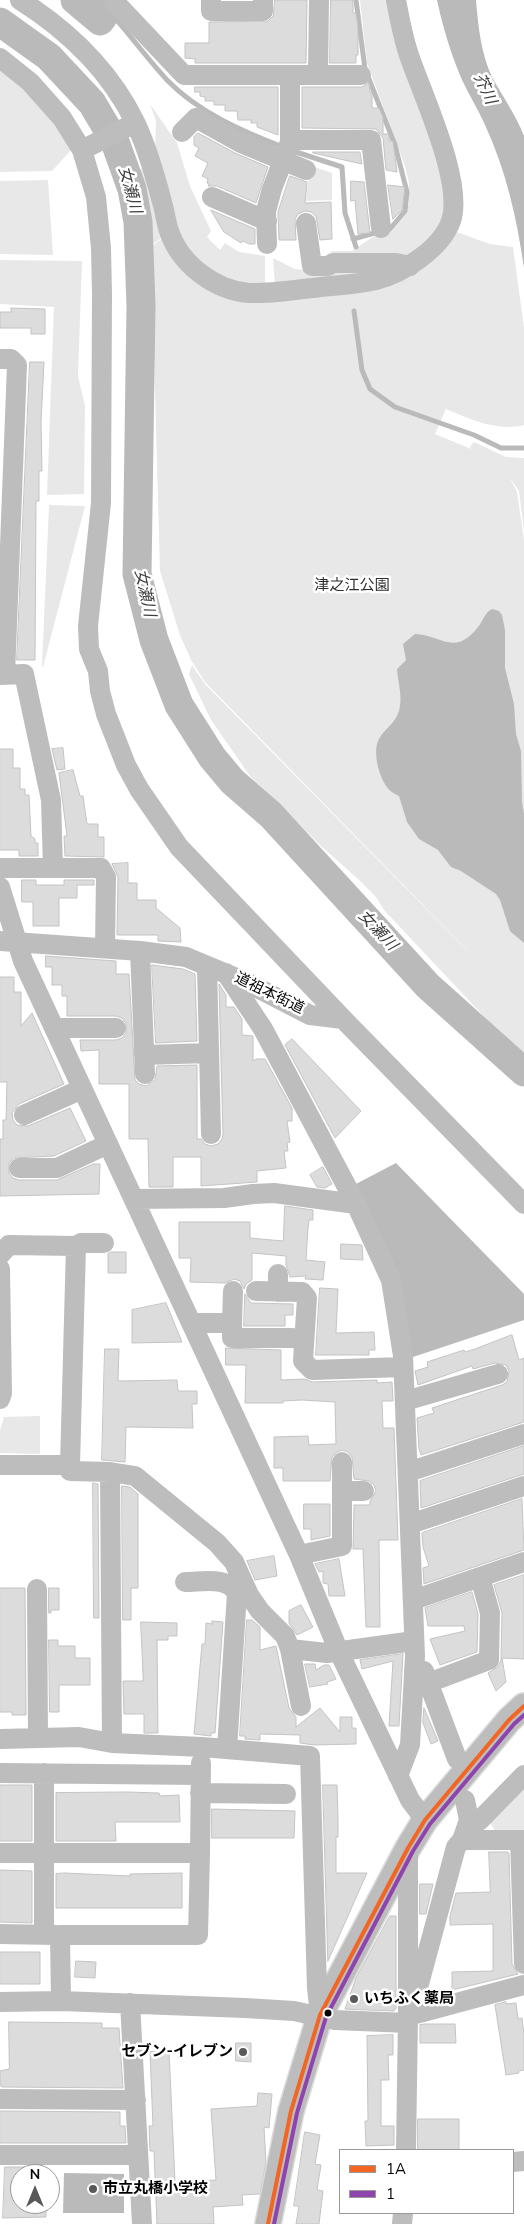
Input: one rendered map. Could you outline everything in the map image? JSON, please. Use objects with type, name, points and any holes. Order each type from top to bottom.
[{"type":"main road","points":[[268,2224],[291,2112],[320,2016],[408,1848],[425,1820],[509,1720],[524,1706]]},
{"type":"street","points":[[20,0],[60,28],[100,66],[114,85],[149,156],[173,241],[190,265],[214,282],[242,292],[271,292],[376,280],[389,276],[410,266],[425,254],[444,233],[451,221],[452,196],[446,158],[409,56],[396,0]]},
{"type":"street","points":[[113,0],[184,75],[361,75]]},
{"type":"street","points":[[211,0],[211,11],[263,11],[263,0]]},
{"type":"street","points":[[318,75],[319,0]]},
{"type":"street","points":[[0,58],[42,94],[86,148],[96,197],[101,248],[101,502],[88,626],[88,649],[98,671],[106,714],[126,765],[139,789],[179,847],[343,1020],[524,1204]]},
{"type":"street","points":[[267,244],[266,211],[287,150],[290,75]]},
{"type":"street","points":[[182,132],[196,118],[241,143],[287,150],[370,140],[381,228]]},
{"type":"street","points":[[86,148],[134,124]]},
{"type":"street","points":[[287,150],[306,170]]},
{"type":"street","points":[[212,197],[267,221]]},
{"type":"street","points":[[306,223],[312,266],[328,266],[333,263],[396,263],[410,266]]},
{"type":"street","points":[[0,359],[11,359],[17,366],[6,460],[3,675],[24,674],[31,700],[51,800],[53,868]]},
{"type":"street","points":[[0,868],[101,868],[106,877],[106,948]]},
{"type":"street","points":[[0,887],[9,941],[23,960],[134,1199],[299,1555],[339,1652],[410,1800],[425,1820]]},
{"type":"street","name":"道祖本街道","points":[[9,941],[140,950],[186,957],[226,974],[310,1015],[343,1020]]},
{"type":"street","points":[[140,950],[144,1065],[209,1053]]},
{"type":"street","points":[[207,966],[211,1134]]},
{"type":"street","points":[[226,974],[263,1029],[356,1204],[391,1280],[403,1367],[415,1648],[410,1744],[398,1776]]},
{"type":"street","points":[[54,1028],[116,1028]]},
{"type":"street","points":[[24,1115],[82,1089]]},
{"type":"street","points":[[19,1168],[57,1168],[108,1144]]},
{"type":"street","points":[[134,1199],[224,1198],[274,1193],[356,1204]]},
{"type":"street","points":[[0,1255],[9,1246],[76,1246],[81,1243],[104,1243]]},
{"type":"street","points":[[76,1246],[70,1471],[110,1472],[134,1476],[217,1543],[234,1562],[260,1611],[285,1636],[290,1649],[301,1706]]},
{"type":"street","points":[[0,1269],[2,1393],[0,1399]]},
{"type":"street","points":[[256,1292],[278,1283],[302,1292],[307,1298],[303,1361],[312,1370],[403,1367]]},
{"type":"street","points":[[232,1292],[232,1338],[293,1338]]},
{"type":"street","points":[[191,1323],[232,1323]]},
{"type":"street","points":[[405,1401],[498,1374]]},
{"type":"street","points":[[408,1472],[524,1434]]},
{"type":"street","points":[[299,1555],[342,1546],[342,1462]]},
{"type":"street","points":[[0,1465],[70,1465]]},
{"type":"street","points":[[110,1472],[112,1744]]},
{"type":"street","points":[[410,1524],[524,1486]]},
{"type":"street","points":[[342,1491],[364,1491]]},
{"type":"street","points":[[413,1600],[524,1562]]},
{"type":"street","points":[[185,1582],[206,1573],[233,1586],[237,1593],[227,1749]]},
{"type":"street","points":[[428,1683],[488,1660],[490,1613],[480,1577]]},
{"type":"street","points":[[37,1589],[38,1737]]},
{"type":"street","points":[[290,1649],[327,1653],[415,1648]]},
{"type":"street","points":[[415,1648],[457,1759]]},
{"type":"street","points":[[0,1739],[79,1737],[112,1744],[202,1747],[310,1756],[317,1988],[320,2016]]},
{"type":"street","points":[[0,1934],[198,1935],[202,1747]]},
{"type":"street","points":[[0,1773],[44,1773],[200,1784],[286,1794]]},
{"type":"street","points":[[44,1773],[44,1853],[61,2001]]},
{"type":"street","points":[[469,1820],[479,1821],[524,1775]]},
{"type":"street","points":[[409,1989],[419,1984],[456,1847],[462,1840],[469,1820],[465,1800]]},
{"type":"street","points":[[462,1840],[522,1840],[524,1964]]},
{"type":"street","points":[[406,2149],[409,1989],[408,1848]]},
{"type":"street","points":[[0,1853],[200,1853]]},
{"type":"street","points":[[0,2002],[130,2003],[294,2011],[335,2020],[408,2020],[524,1985]]},
{"type":"street","points":[[130,2003],[142,2224]]},
{"type":"street","points":[[0,2099],[136,2100]]},
{"type":"street","points":[[0,2155],[138,2155]]},
{"type":"green space","points":[[360,0],[392,0],[443,171],[445,219],[412,258],[332,254],[331,251],[352,251],[374,236],[392,231],[405,215],[409,203],[409,183],[405,166],[367,63]]},
{"type":"green space","points":[[0,67],[25,87],[74,147],[52,171],[0,172]]},
{"type":"green space","points":[[150,104],[177,143],[190,186],[211,231],[207,237],[220,250],[225,243],[239,252],[265,256],[265,286],[221,280],[182,244],[155,150],[156,121]]},
{"type":"green space","points":[[146,166],[164,236],[149,247],[147,245],[143,202],[134,172]]},
{"type":"green space","points":[[312,166],[332,173],[332,200],[306,201],[309,173]]},
{"type":"green space","points":[[48,180],[53,255],[0,254],[0,181]]},
{"type":"green space","name":"津之江公園","points":[[451,230],[490,244],[513,247],[524,328],[524,425],[514,427],[494,426],[446,409],[435,434],[471,449],[470,447],[474,442],[506,457],[524,458],[524,531],[519,491],[510,478],[517,492],[524,540],[524,1059],[384,910],[376,897],[250,776],[211,720],[189,674],[192,665],[205,684],[513,997],[205,682],[191,660],[180,635],[160,571],[152,279],[148,249],[164,237],[209,286],[383,283]]},
{"type":"green space","points":[[273,258],[295,269],[304,270],[390,270],[275,286]]},
{"type":"green space","points":[[0,260],[82,261],[78,376],[85,406],[84,494],[47,495],[54,307],[0,304]]},
{"type":"green space","points":[[49,505],[85,506],[43,667],[42,666]]},
{"type":"green space","points":[[40,1416],[40,1454],[0,1453],[0,1430],[4,1417]]},
{"type":"green space","points":[[524,1788],[524,1832],[497,1834],[490,1823]]},
{"type":"water","name":"芥川","points":[[437,0],[476,0],[481,39],[488,68],[524,136],[524,268],[518,231],[505,177],[485,125],[458,70]]},
{"type":"water","points":[[492,609],[499,611],[502,615],[505,630],[505,668],[514,704],[516,734],[521,751],[524,814],[524,943],[510,931],[500,900],[496,894],[461,871],[451,867],[438,850],[419,839],[407,822],[399,796],[389,790],[384,783],[376,757],[379,739],[399,711],[400,695],[397,669],[406,660],[403,644],[415,634],[448,642],[462,641],[470,636]]},
{"type":"water","points":[[396,1163],[524,1294],[524,1320],[410,1358],[354,1185]]},
{"type":"water","points":[[64,2173],[124,2174],[124,2213],[63,2213]]},
{"type":"building","points":[[275,0],[307,0],[306,63],[195,63],[195,59],[185,58],[185,43],[209,43],[209,22],[268,21],[273,16]]},
{"type":"building","points":[[331,0],[353,0],[353,13],[356,13],[358,27],[358,55],[356,55],[356,63],[330,63]]},
{"type":"building","points":[[369,83],[370,92],[372,92],[372,108],[379,108],[383,117],[383,134],[389,134],[389,141],[393,141],[397,172],[386,170],[383,138],[376,129],[302,128],[302,87],[361,87]]},
{"type":"building","points":[[195,87],[278,87],[278,135],[257,127],[257,123],[251,123],[251,120],[238,120],[237,111],[225,111],[225,105],[214,105],[214,101],[205,101],[205,97],[200,96],[200,92],[195,92]]},
{"type":"building","points":[[198,133],[235,153],[268,167],[256,203],[217,186],[208,186],[208,179],[202,176],[208,163],[195,156],[199,148],[194,145],[194,137]]},
{"type":"building","points":[[360,152],[362,164],[313,153]]},
{"type":"building","points":[[290,176],[307,182],[305,203],[331,202],[332,239],[320,240],[316,216],[311,212],[305,211],[298,214],[295,219],[296,240],[279,240],[278,212]]},
{"type":"building","points":[[351,181],[364,182],[370,233],[358,234],[355,200],[351,201]]},
{"type":"building","points":[[388,185],[405,187],[402,210],[393,219]]},
{"type":"building","points":[[211,210],[255,229],[255,244],[243,241],[241,243],[224,232]]},
{"type":"building","points":[[11,308],[45,309],[45,334],[31,334],[31,328],[0,328],[0,312],[11,312]]},
{"type":"building","points":[[30,362],[44,362],[41,422],[42,471],[39,471],[39,501],[36,501],[35,660],[17,660]]},
{"type":"building","points":[[63,748],[65,769],[57,770],[52,749]]},
{"type":"building","points":[[0,749],[13,749],[13,768],[20,768],[20,789],[25,789],[25,795],[29,795],[31,836],[35,839],[35,843],[38,843],[38,856],[19,856],[19,850],[0,850]]},
{"type":"building","points":[[73,770],[80,796],[83,796],[87,824],[98,824],[98,837],[104,837],[104,857],[65,856],[64,836],[67,836],[59,773]]},
{"type":"building","points":[[128,863],[128,883],[137,883],[137,900],[156,900],[156,908],[180,928],[181,942],[158,941],[158,935],[117,935],[118,877],[112,864]]},
{"type":"building","points":[[22,880],[36,880],[36,885],[64,885],[64,880],[94,880],[94,885],[77,885],[77,898],[59,898],[59,926],[33,926],[33,902],[22,902]]},
{"type":"building","points":[[46,956],[116,961],[116,974],[129,974],[135,1080],[139,1084],[146,1086],[155,1080],[157,1066],[197,1065],[197,1139],[201,1139],[205,1144],[211,1146],[218,1144],[223,1134],[219,984],[226,995],[226,1007],[234,1007],[242,1019],[242,1035],[253,1036],[253,1061],[265,1059],[292,1108],[292,1121],[287,1121],[290,1142],[287,1143],[288,1151],[284,1151],[286,1168],[257,1171],[257,1182],[201,1186],[201,1157],[173,1157],[173,1187],[149,1187],[148,1139],[129,1139],[129,1084],[99,1084],[99,1050],[81,1051],[80,1040],[116,1040],[122,1038],[126,1033],[126,1023],[122,1018],[116,1016],[67,1016],[67,996],[62,996],[62,985],[52,985],[52,967],[46,967]]},
{"type":"building","points":[[152,965],[183,969],[195,974],[197,1041],[156,1043]]},
{"type":"building","points":[[0,977],[14,977],[14,992],[21,992],[21,1026],[32,1013],[64,1084],[19,1104],[12,1113],[13,1120],[17,1125],[28,1126],[70,1108],[86,1141],[54,1156],[14,1158],[9,1163],[9,1173],[13,1178],[19,1180],[57,1180],[93,1164],[100,1164],[99,1194],[0,1196],[0,1139],[3,1139],[3,1120],[6,1120],[7,1082],[0,1082]]},
{"type":"building","points":[[292,1039],[361,1111],[335,1138],[285,1045]]},
{"type":"building","points":[[323,1167],[332,1184],[325,1188],[317,1187],[310,1175]]},
{"type":"building","points":[[285,1206],[313,1210],[313,1220],[309,1220],[306,1260],[325,1262],[323,1280],[305,1279],[306,1276],[290,1277],[286,1265],[286,1256],[252,1253],[252,1280],[246,1284],[244,1289],[240,1281],[234,1279],[225,1283],[190,1282],[191,1258],[179,1258],[179,1222],[250,1222],[250,1238],[283,1241]]},
{"type":"building","points":[[341,1244],[362,1245],[363,1260],[341,1259]]},
{"type":"building","points":[[111,1252],[126,1252],[126,1273],[108,1273],[108,1254]]},
{"type":"building","points":[[320,1288],[338,1289],[336,1333],[374,1332],[375,1350],[369,1350],[369,1355],[316,1355]]},
{"type":"building","points":[[245,1294],[251,1303],[293,1304],[293,1315],[285,1315],[285,1326],[244,1326]]},
{"type":"building","points":[[166,1303],[182,1342],[132,1343],[132,1310]]},
{"type":"building","points":[[512,1335],[519,1360],[524,1358],[524,1422],[421,1455],[417,1418],[434,1413],[432,1408],[502,1385],[507,1382],[509,1371],[506,1365],[495,1363],[473,1369],[472,1366],[418,1385],[415,1371],[428,1367],[427,1362],[464,1350],[465,1352],[475,1349]]},
{"type":"building","points":[[226,1348],[281,1350],[281,1380],[305,1379],[312,1382],[377,1380],[377,1383],[392,1382],[393,1401],[382,1401],[383,1428],[394,1428],[398,1540],[379,1540],[380,1627],[366,1627],[363,1549],[353,1549],[354,1505],[370,1505],[370,1501],[376,1491],[374,1485],[369,1481],[354,1479],[352,1457],[348,1452],[342,1450],[332,1457],[330,1481],[283,1481],[283,1468],[274,1468],[274,1437],[308,1436],[309,1445],[336,1444],[335,1402],[302,1400],[283,1401],[283,1403],[245,1403],[246,1365],[226,1365]]},
{"type":"building","points":[[105,1349],[119,1349],[118,1381],[177,1380],[178,1391],[197,1391],[197,1404],[192,1404],[193,1428],[126,1427],[125,1462],[102,1460]]},
{"type":"building","points":[[524,1446],[524,1474],[421,1508],[420,1481]]},
{"type":"building","points":[[93,1483],[98,1484],[99,1618],[94,1618]]},
{"type":"building","points":[[122,1486],[130,1487],[138,1494],[138,1588],[131,1588],[131,1620],[123,1620]]},
{"type":"building","points":[[522,1499],[524,1550],[424,1584],[423,1568],[429,1566],[423,1547],[422,1533]]},
{"type":"building","points":[[304,1504],[330,1504],[330,1536],[311,1540],[311,1529],[304,1529]]},
{"type":"building","points":[[274,1556],[277,1576],[255,1580],[247,1561]]},
{"type":"building","points":[[339,1559],[345,1596],[329,1596],[328,1584],[323,1583],[323,1571],[319,1572],[315,1564]]},
{"type":"building","points":[[524,1575],[524,1659],[502,1658],[506,1682],[496,1691],[488,1673],[498,1667],[501,1660],[502,1613],[494,1585]]},
{"type":"building","points":[[0,1588],[25,1588],[26,1715],[12,1715],[12,1712],[0,1712]]},
{"type":"building","points":[[49,1588],[59,1588],[59,1610],[51,1610],[51,1613],[49,1613]]},
{"type":"building","points":[[472,1592],[478,1614],[477,1652],[440,1665],[430,1639],[465,1631],[464,1626],[428,1626],[425,1608]]},
{"type":"building","points":[[301,1605],[313,1627],[297,1635],[289,1623],[289,1611]]},
{"type":"building","points":[[247,1620],[252,1620],[260,1627],[260,1650],[276,1646],[289,1708],[296,1717],[296,1727],[320,1708],[340,1732],[340,1717],[352,1717],[352,1728],[356,1728],[356,1744],[314,1745],[300,1743],[300,1735],[260,1734],[260,1740],[245,1739],[245,1736],[240,1736]]},
{"type":"building","points":[[212,1621],[223,1622],[215,1733],[211,1733],[211,1736],[194,1734],[202,1644],[205,1644],[206,1623],[212,1624]]},
{"type":"building","points":[[141,1622],[177,1623],[177,1636],[168,1636],[168,1640],[157,1640],[158,1733],[144,1733],[144,1714],[124,1714],[123,1681],[143,1681]]},
{"type":"building","points":[[49,1640],[58,1640],[58,1646],[75,1646],[75,1658],[90,1658],[90,1685],[59,1685],[59,1712],[50,1712]]},
{"type":"building","points":[[403,1654],[399,1726],[389,1726],[393,1661],[362,1669],[360,1660]]},
{"type":"building","points":[[305,1664],[315,1664],[316,1670],[324,1665],[329,1665],[336,1679],[327,1682],[328,1684],[310,1687]]},
{"type":"building","points":[[424,1708],[438,1741],[431,1744],[423,1723]]},
{"type":"building","points":[[0,1785],[32,1785],[32,1841],[0,1841]]},
{"type":"building","points":[[323,1785],[337,1785],[338,1837],[336,1837],[336,1873],[367,1873],[328,1961]]},
{"type":"building","points":[[56,1793],[159,1793],[160,1796],[179,1795],[180,1822],[115,1822],[116,1841],[56,1841]]},
{"type":"building","points":[[212,1809],[295,1811],[294,1838],[212,1838]]},
{"type":"building","points":[[489,1852],[508,1852],[509,1854],[512,1964],[518,1974],[452,1990],[452,1972],[493,1971],[493,1924],[450,1925],[450,1916],[456,1893],[490,1892]]},
{"type":"building","points":[[0,1870],[32,1871],[32,1923],[0,1922]]},
{"type":"building","points":[[182,1873],[182,1908],[56,1908],[56,1874],[130,1876],[130,1874]]},
{"type":"building","points":[[420,1884],[433,1884],[426,1914],[420,1914]]},
{"type":"building","points":[[390,1916],[396,1916],[396,2008],[394,2011],[345,2009],[356,1978]]},
{"type":"building","points":[[0,1952],[40,1952],[40,1984],[0,1984]]},
{"type":"building","points":[[76,1961],[96,1962],[95,1978],[75,1977]]},
{"type":"building","points":[[506,2002],[506,2004],[516,2003],[518,2019],[522,2018],[524,2070],[518,2071],[519,2073],[506,2075],[495,2005]]},
{"type":"building","points":[[9,2022],[102,2023],[102,2028],[119,2028],[123,2088],[2,2087],[0,2085],[0,2071],[9,2069]]},
{"type":"building","points":[[455,2024],[456,2043],[420,2043],[420,2025]]},
{"type":"building","points":[[393,2035],[393,2055],[388,2055],[389,2080],[381,2080],[381,2126],[394,2126],[394,2145],[366,2146],[365,2121],[368,2121],[367,2036]]},
{"type":"building","points":[[236,2043],[251,2043],[251,2062],[236,2061]]},
{"type":"building","points":[[169,2051],[175,2182],[216,2180],[211,2109],[257,2106],[258,2093],[272,2094],[269,2128],[264,2127],[266,2163],[260,2194],[242,2195],[243,2205],[213,2207],[214,2224],[157,2224],[154,2151],[150,2151],[149,2126],[153,2126],[150,2052]]},
{"type":"building","points":[[0,2111],[120,2112],[120,2126],[125,2126],[126,2143],[0,2143]]},
{"type":"building","points":[[418,2119],[459,2119],[459,2149],[418,2149]]},
{"type":"building","points":[[305,2132],[320,2135],[315,2164],[321,2165],[317,2190],[323,2191],[319,2224],[296,2224],[299,2206],[294,2206]]},
{"type":"building","points":[[5,2167],[10,2167],[10,2214],[46,2214],[46,2217],[3,2218]]},
{"type":"waterway","points":[[75,0],[100,21],[108,10]]},
{"type":"waterway","points":[[99,0],[167,80],[192,102],[221,120],[283,147]]},
{"type":"waterway","points":[[356,0],[365,69],[395,145],[407,192],[405,211],[390,229],[386,230]]},
{"type":"waterway","name":"女瀬川","points":[[0,22],[49,57],[92,103],[115,142],[132,189],[138,222],[141,306],[137,574],[154,640],[179,705],[212,757],[232,781],[271,815],[428,986],[524,1072]]},
{"type":"waterway","points":[[290,150],[342,167],[345,213],[356,247]]},
{"type":"waterway","points":[[353,239],[378,232]]},
{"type":"waterway","points":[[354,311],[362,370],[370,389],[395,407],[474,435],[501,448],[524,448]]},
{"type":"transit line","name":"1A","points":[[268,2224],[291,2111],[320,2015],[408,1848],[425,1820],[509,1720],[524,1706]]},
{"type":"transit line","name":"1","points":[[274,2224],[297,2113],[326,2017],[413,1851],[430,1824],[514,1724],[524,1715]]},
{"type":"place","name":"いちふく薬局","points":[[354,1999]]},
{"type":"place","name":"セブン-イレブン","points":[[243,2052]]},
{"type":"place","name":"市立丸橋小学校","points":[[93,2189]]}]
